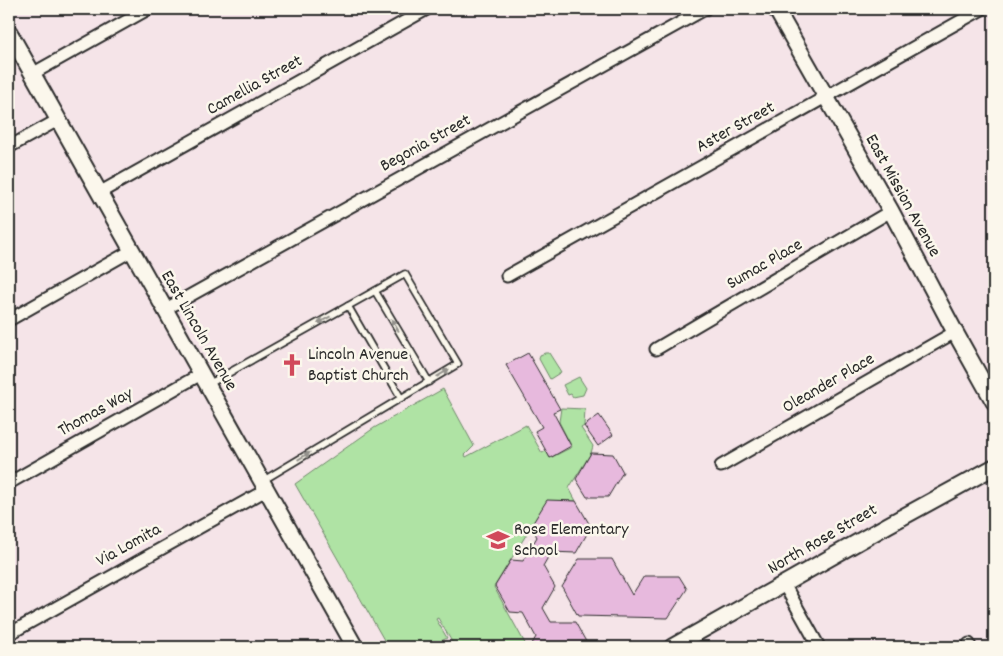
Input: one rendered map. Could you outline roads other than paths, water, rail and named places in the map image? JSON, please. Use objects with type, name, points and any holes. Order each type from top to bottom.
[{"type":"main road","name":"East Mission Avenue","points":[[776,9],[891,212],[994,402]]},
{"type":"main road","name":"East Lincoln Avenue","points":[[9,32],[355,647]]},
{"type":"main road","name":"North Rose Street","points":[[672,647],[880,529],[994,467]]},
{"type":"street","points":[[32,74],[148,9]]},
{"type":"street","name":"Camellia Street","points":[[99,193],[428,9]]},
{"type":"street","name":"Begonia Street","points":[[164,310],[705,9]]},
{"type":"street","name":"Aster Street","points":[[507,276],[982,9]]},
{"type":"street","points":[[9,147],[58,120]]},
{"type":"street","name":"Sumac Place","points":[[656,349],[891,212]]},
{"type":"street","points":[[9,320],[132,251]]},
{"type":"street","name":"Oleander Place","points":[[721,466],[955,332]]},
{"type":"street","name":"Thomas Way","points":[[9,483],[204,380]]},
{"type":"street","name":"Via Lomita","points":[[9,634],[264,486]]},
{"type":"street","points":[[784,584],[819,647]]},
{"type":"lane","points":[[204,380],[348,306],[405,274],[458,364],[401,398],[264,486]]},
{"type":"lane","points":[[376,291],[429,382]]},
{"type":"lane","points":[[348,306],[401,398]]},
{"type":"place","name":"Lincoln Avenue Baptist Church","points":[[292,365]]},
{"type":"place","name":"Rose Elementary School","points":[[498,540]]}]
